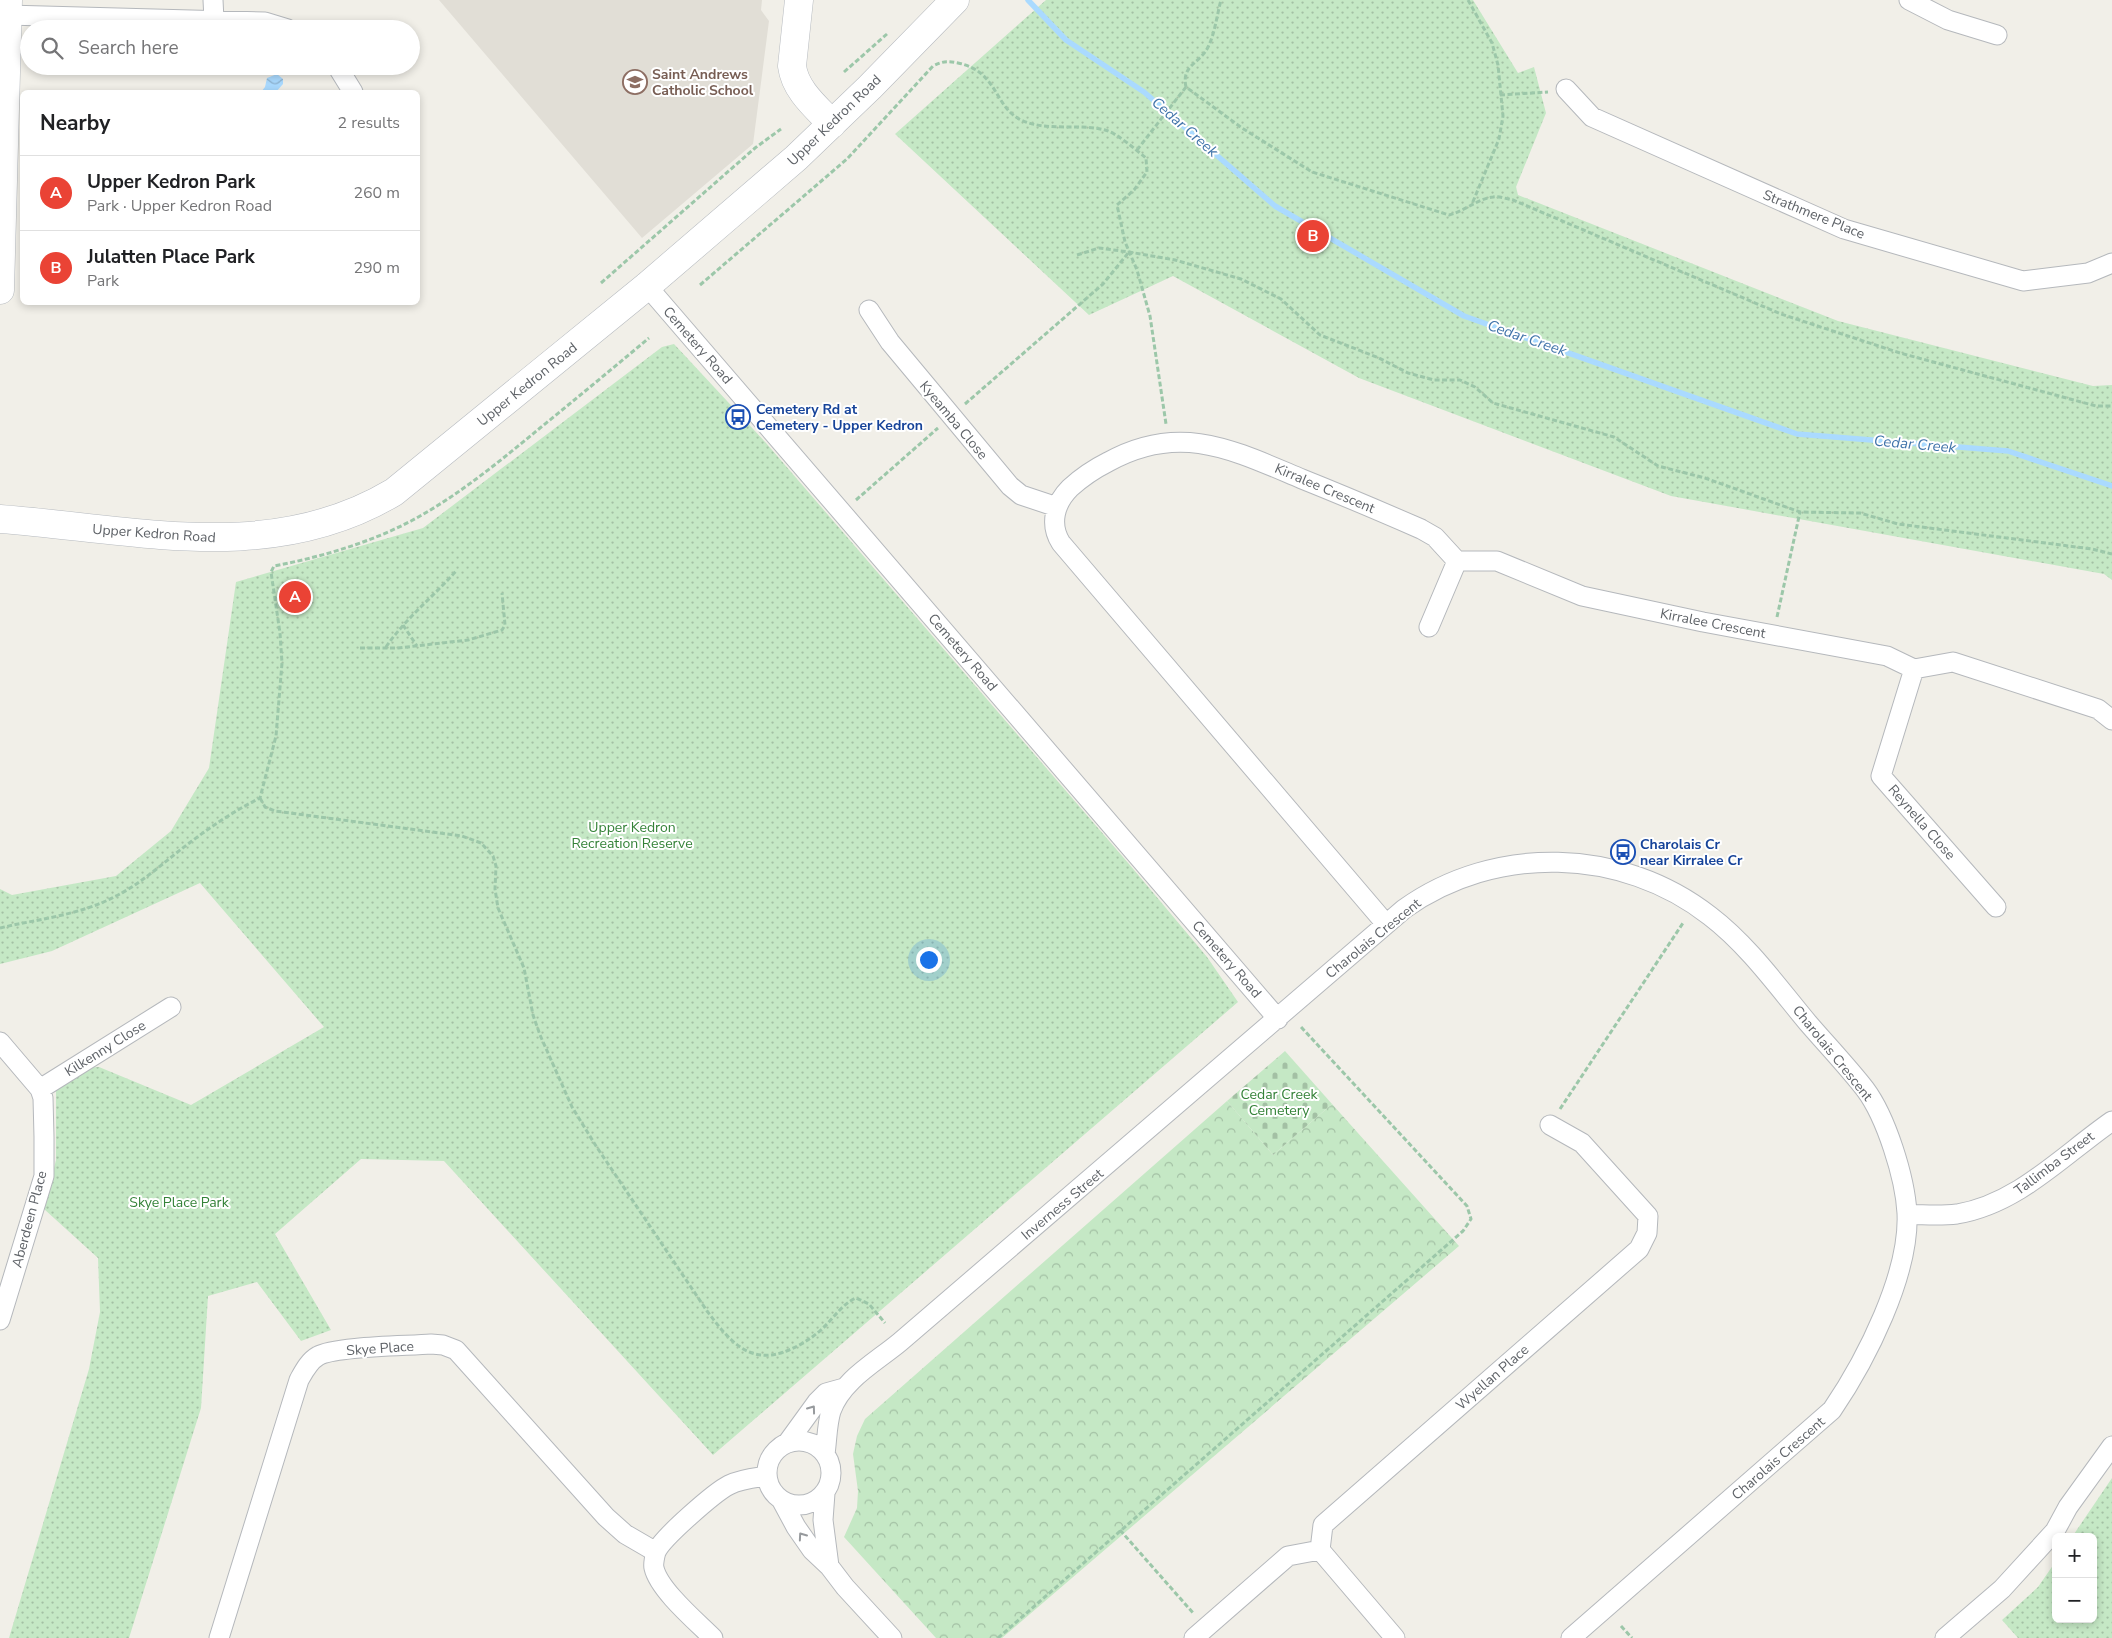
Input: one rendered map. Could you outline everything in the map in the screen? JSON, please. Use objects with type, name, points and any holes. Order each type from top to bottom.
[{"type":"main road","points":[[800,0],[792,66],[794,76],[804,93],[832,124]]},
{"type":"main road","name":"Upper Kedron Road","points":[[0,519],[197,538],[236,538],[297,531],[371,506],[394,492],[647,286],[832,124],[955,0]]},
{"type":"main road","points":[[0,290],[7,8]]},
{"type":"street","points":[[7,8],[214,20],[213,0]]},
{"type":"street","points":[[1910,0],[1948,20],[1997,35]]},
{"type":"street","points":[[342,75],[353,90]]},
{"type":"street","name":"Strathmere Place","points":[[1566,89],[1592,117],[1844,229],[2023,281],[2088,273],[2112,262]]},
{"type":"street","name":"Cemetery Road","points":[[647,286],[1278,1018]]},
{"type":"street","name":"Kyeamba Close","points":[[869,310],[890,342],[951,417],[1018,493],[1057,507]]},
{"type":"street","name":"Kirralee Crescent","points":[[1057,507],[1072,487],[1120,455],[1141,447],[1168,442],[1192,441],[1204,443],[1255,459],[1421,528],[1435,536],[1457,561],[1497,560],[1582,596],[1886,656],[1914,669]]},
{"type":"street","points":[[1057,507],[1055,514],[1056,531],[1064,547],[1386,924]]},
{"type":"street","points":[[1429,627],[1457,561]]},
{"type":"street","points":[[1914,669],[1953,662],[2098,709],[2112,720]]},
{"type":"street","name":"Reynella Close","points":[[1914,669],[1881,776],[1996,907]]},
{"type":"street","name":"Charolais Crescent","points":[[1278,1018],[1386,924],[1411,905],[1453,882],[1495,868],[1527,863],[1558,862],[1611,868],[1650,881],[1682,897],[1710,916],[1730,933],[1866,1090],[1889,1138],[1904,1191],[1907,1214],[1902,1256],[1889,1300],[1858,1366],[1832,1410],[1571,1638]]},
{"type":"street","name":"Kilkenny Close","points":[[40,1089],[171,1007]]},
{"type":"street","name":"Inverness Street","points":[[825,1454],[830,1413],[836,1398],[844,1388],[1278,1018]]},
{"type":"street","points":[[0,1042],[40,1089]]},
{"type":"street","name":"Aberdeen Place","points":[[0,1320],[44,1176],[43,1098],[40,1089]]},
{"type":"street","name":"Tallimba Street","points":[[1907,1214],[1956,1214],[1976,1209],[2015,1193],[2112,1120]]},
{"type":"street","name":"Wyellan Place","points":[[1320,1550],[1322,1524],[1639,1249],[1647,1232],[1648,1216],[1582,1143],[1550,1125]]},
{"type":"street","name":"Skye Place","points":[[218,1638],[299,1380],[307,1366],[318,1356],[335,1351],[431,1344],[443,1345],[456,1350],[606,1517],[625,1534],[656,1552]]},
{"type":"street","name":"Inverness Street","points":[[788,1442],[817,1402],[826,1393],[844,1388]]},
{"type":"street","points":[[825,1493],[814,1502],[804,1506],[792,1505],[782,1501],[773,1494],[768,1484],[767,1476],[770,1457],[778,1448],[788,1442],[800,1441],[812,1443],[825,1454],[830,1464],[832,1475],[825,1493],[823,1520],[830,1566]]},
{"type":"street","points":[[1945,1638],[2002,1588],[2055,1531],[2068,1507],[2112,1446]]},
{"type":"street","points":[[713,1638],[677,1603],[661,1581],[654,1567],[656,1552],[673,1532],[728,1486],[737,1481],[767,1476]]},
{"type":"street","points":[[782,1501],[796,1527],[812,1550],[830,1566],[845,1588],[892,1638]]},
{"type":"street","points":[[1200,1633],[1288,1556],[1320,1550],[1395,1638]]},
{"type":"path","points":[[1137,150],[1186,86],[1186,72],[1202,57],[1209,45],[1221,0]]},
{"type":"path","points":[[1468,0],[1492,43],[1498,65],[1502,116],[1499,139],[1472,205]]},
{"type":"path","points":[[700,285],[847,159],[933,66],[944,60],[969,65],[988,79],[1008,108],[1020,119],[1038,125],[1106,130],[1146,158],[1147,172],[1134,190],[1118,205],[1128,252],[1137,270],[1150,316],[1168,442]]},
{"type":"path","points":[[1186,86],[1242,128],[1312,172],[1449,215],[1462,212],[1472,205],[1494,197],[1513,200],[1781,314],[1900,353],[2096,406],[2112,406]]},
{"type":"path","points":[[1500,96],[1566,89]]},
{"type":"path","points":[[601,283],[755,148],[781,129]]},
{"type":"path","points":[[1077,255],[1099,248],[1128,252],[1175,260],[1241,280],[1282,299],[1320,335],[1379,358],[1408,373],[1434,380],[1460,380],[1475,387],[1494,403],[1614,437],[1658,466],[1705,478],[1800,512],[1860,513],[1898,524],[2092,549],[2112,554]]},
{"type":"path","points":[[842,512],[1103,284],[1128,252]]},
{"type":"path","points":[[649,338],[501,460],[411,521],[358,543],[301,561],[274,566],[271,572],[281,644],[280,686],[276,736],[260,798],[265,807],[275,811],[462,836],[478,840],[489,850],[496,866],[495,890],[498,908],[525,971],[536,1023],[570,1103],[596,1146],[707,1311],[727,1336],[739,1347],[762,1356],[787,1351],[812,1338],[856,1298],[869,1304],[886,1322]]},
{"type":"path","points":[[1773,635],[1800,512]]},
{"type":"path","points":[[385,648],[403,625],[440,590],[456,571]]},
{"type":"path","points":[[360,648],[417,646],[468,640],[502,630],[505,625],[502,594]]},
{"type":"path","points":[[403,625],[417,646]]},
{"type":"path","points":[[0,928],[74,912],[116,896],[165,864],[195,838],[230,814],[260,798]]},
{"type":"path","points":[[1550,1125],[1683,922]]},
{"type":"path","points":[[998,1638],[1463,1231],[1471,1219],[1467,1206],[1301,1027]]},
{"type":"path","points":[[1120,1530],[1200,1633]]},
{"type":"path","points":[[1621,1626],[1632,1638]]},
{"type":"shaded area","name":"Saint Andrews Catholic School","points":[[439,0],[762,0],[761,10],[769,21],[753,144],[642,238]]},
{"type":"green space","points":[[1046,0],[1473,0],[1518,73],[1534,67],[1546,113],[1516,187],[1518,195],[1838,321],[2093,386],[2112,385],[2112,580],[2104,574],[1671,496],[1359,378],[1173,276],[1089,315],[895,134]]},
{"type":"green space","name":"Upper Kedron Recreation Reserve","points":[[674,344],[766,443],[1129,864],[1207,957],[1238,1002],[713,1455],[444,1161],[361,1159],[275,1234],[331,1330],[301,1341],[257,1282],[208,1296],[201,1408],[129,1638],[9,1638],[89,1369],[100,1312],[98,1258],[44,1209],[56,1160],[56,1089],[82,1068],[99,1067],[191,1105],[324,1027],[200,883],[52,951],[0,964],[0,889],[12,895],[116,876],[171,831],[209,768],[236,582],[423,528],[662,347]]},
{"type":"green space","name":"Cedar Creek Cemetery","points":[[1285,1051],[1332,1104],[1273,1155],[1227,1101]]},
{"type":"green space","points":[[1227,1101],[1273,1155],[1332,1104],[1459,1246],[1002,1638],[936,1638],[844,1537],[857,1508],[858,1491],[853,1454],[857,1436],[865,1419]]},
{"type":"green space","points":[[2112,1478],[2112,1638],[2018,1638],[2002,1620],[2038,1587],[2052,1567],[2052,1623],[2097,1623],[2097,1533],[2075,1533]]},
{"type":"water","points":[[278,75],[283,79],[283,84],[278,90],[263,90],[267,78]]},
{"type":"waterway","name":"Cedar Creek","points":[[1028,0],[1066,40],[1144,92],[1275,206],[1464,316],[1797,434],[2008,451],[2112,486]]},
{"type":"place","name":"Saint Andrews Catholic School","points":[[635,82]]},
{"type":"place","name":"Julatten Place Park","points":[[1313,236]]},
{"type":"place","name":"Cemetery Rd at Cemetery - Upper Kedron","points":[[738,417]]},
{"type":"place","name":"Upper Kedron Park","points":[[295,597]]},
{"type":"place","name":"Charolais Cr near Kirralee Cr","points":[[1623,852]]},
{"type":"park label","name":"Skye Place Park","points":[[179,1202]]}]
